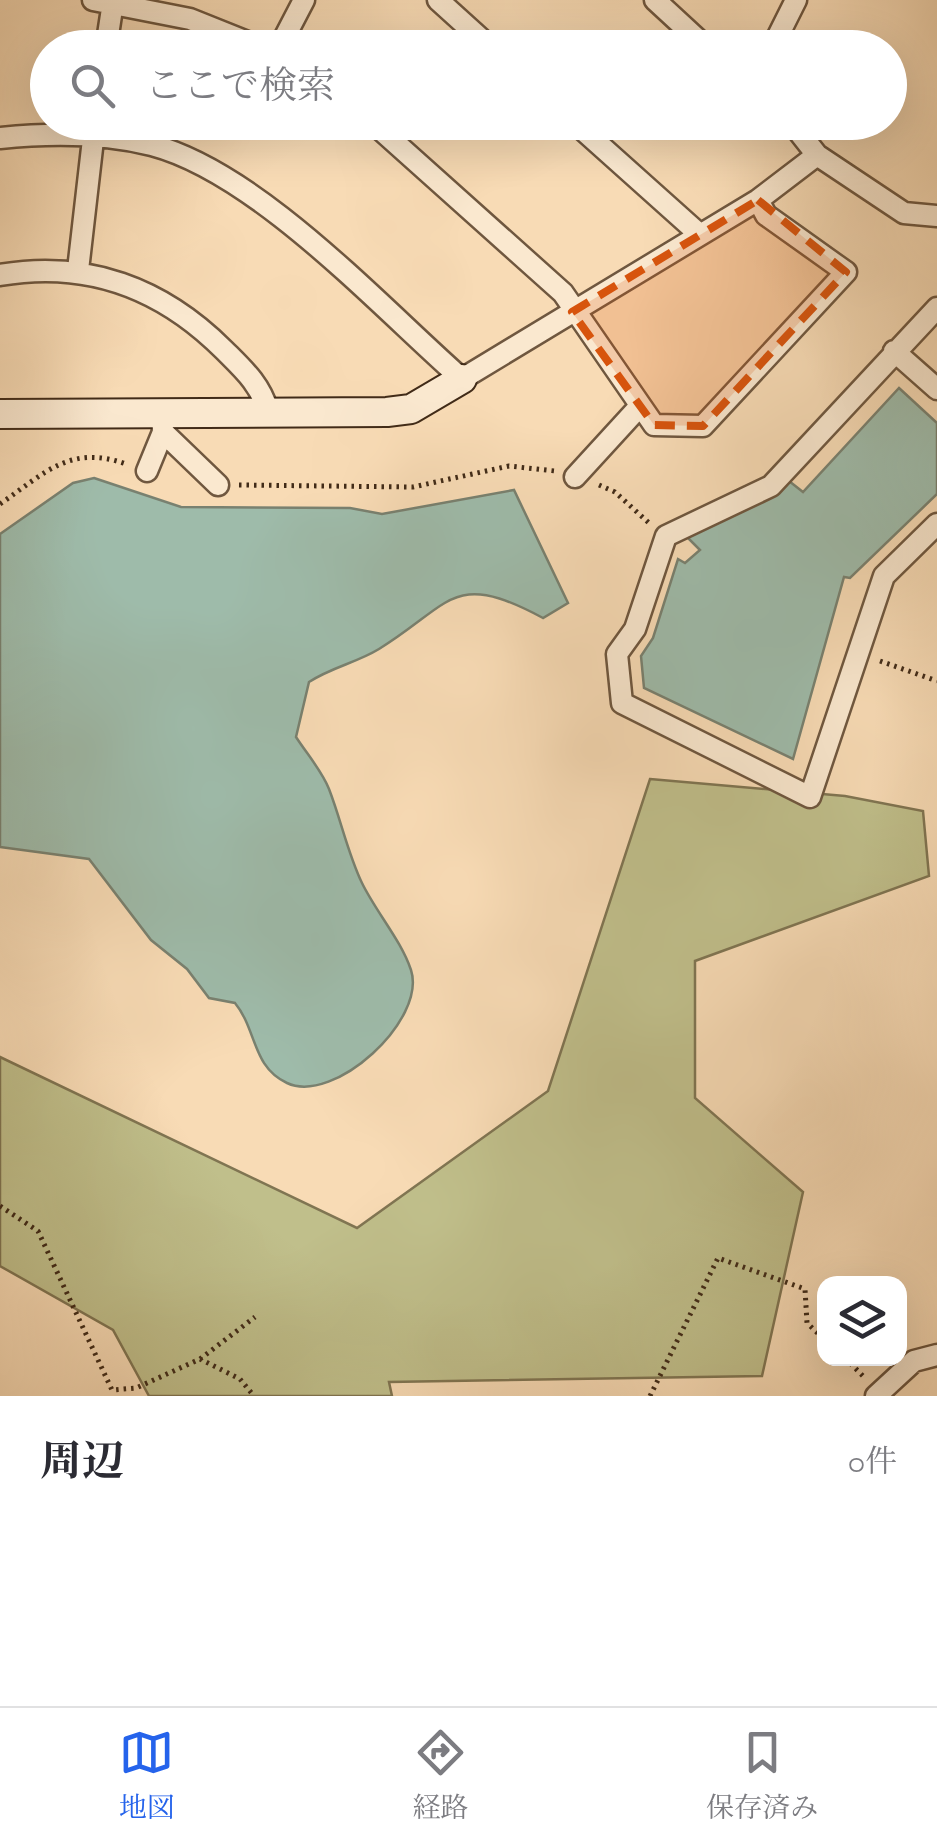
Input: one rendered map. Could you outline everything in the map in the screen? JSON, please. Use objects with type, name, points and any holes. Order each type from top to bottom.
[{"type":"street","points":[[288,30],[304,0]]},
{"type":"street","points":[[438,0],[471,30]]},
{"type":"street","points":[[655,0],[688,30]]},
{"type":"street","points":[[781,30],[796,0]]},
{"type":"street","points":[[105,30],[103,1],[190,19],[217,30]]},
{"type":"street","points":[[0,138],[30,135]]},
{"type":"street","points":[[78,270],[93,140]]},
{"type":"street","points":[[133,140],[152,145],[230,182],[282,220],[462,379]]},
{"type":"street","points":[[392,140],[563,294],[654,424],[703,426],[846,272],[766,214],[758,200]]},
{"type":"street","points":[[594,140],[698,233]]},
{"type":"street","points":[[805,140],[817,155],[904,213],[937,216]]},
{"type":"street","points":[[0,414],[162,422],[268,411],[411,409],[758,200],[817,155]]},
{"type":"street","points":[[0,275],[78,270],[124,282],[202,327],[260,386],[268,411]]},
{"type":"street","points":[[937,308],[771,486],[666,536],[635,629],[617,654],[622,703],[810,798],[884,576],[937,524]]},
{"type":"street","points":[[894,351],[937,390]]},
{"type":"street","points":[[574,477],[640,406]]},
{"type":"street","points":[[147,471],[162,422]]},
{"type":"street","points":[[162,422],[218,485]]},
{"type":"street","points":[[877,1393],[914,1361],[937,1355]]},
{"type":"path","points":[[0,504],[64,460],[101,455],[147,471]]},
{"type":"path","points":[[218,485],[413,487],[509,466],[538,466],[615,492],[666,536]]},
{"type":"path","points":[[858,654],[937,681]]},
{"type":"path","points":[[0,1206],[38,1231],[112,1390]]},
{"type":"path","points":[[650,1396],[718,1258],[805,1289],[807,1323],[817,1333]]},
{"type":"path","points":[[105,1396],[112,1390],[136,1388],[200,1359],[255,1317]]},
{"type":"path","points":[[200,1359],[240,1379],[254,1396]]},
{"type":"path","points":[[852,1366],[877,1393]]},
{"type":"highlighted area","points":[[758,200],[846,272],[703,426],[654,425],[572,312]]},
{"type":"shaded area","points":[[899,388],[937,423],[937,494],[850,578],[844,577],[793,759],[644,688],[641,656],[653,638],[678,559],[685,563],[700,550],[687,537],[789,481],[803,492]]},
{"type":"shaded area","points":[[94,478],[181,507],[350,508],[382,514],[514,490],[568,603],[543,618],[489,596],[470,594],[454,598],[379,649],[309,682],[296,737],[326,782],[362,883],[407,959],[412,990],[405,1012],[373,1054],[328,1082],[306,1087],[287,1083],[267,1068],[235,1003],[209,998],[187,969],[151,940],[89,859],[0,847],[0,534],[73,483]]},
{"type":"shaded area","points":[[650,779],[845,796],[923,811],[929,876],[695,961],[695,1098],[803,1192],[762,1376],[389,1382],[392,1396],[149,1396],[113,1330],[0,1266],[0,1057],[357,1228],[548,1091]]}]
